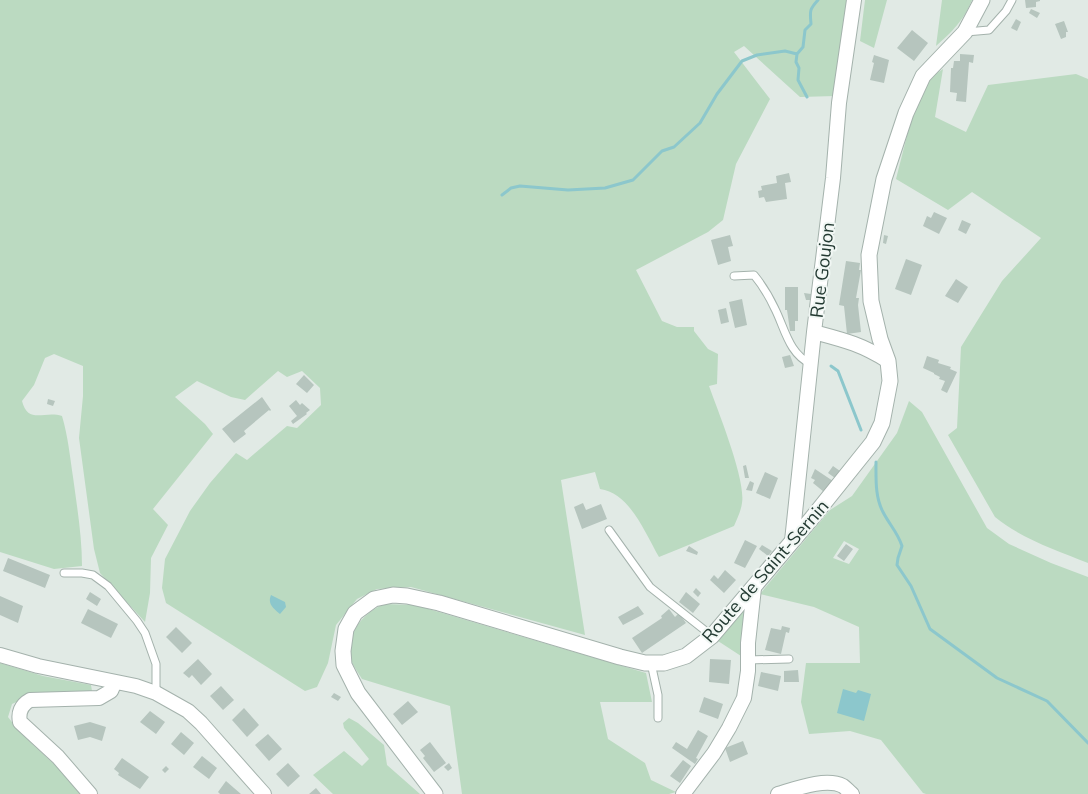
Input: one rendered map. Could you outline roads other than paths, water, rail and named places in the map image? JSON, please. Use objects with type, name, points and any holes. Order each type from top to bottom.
[{"type":"street","name":"Rue Goujon","points":[[792,541],[814,332],[833,178],[839,103],[854,0]]},
{"type":"street","name":"Route de Saint-Sernin","points":[[435,794],[358,693],[344,665],[343,652],[346,630],[355,613],[374,600],[393,596],[407,596],[439,603],[620,657],[651,663],[664,663],[686,656],[712,636],[754,588],[873,442],[882,423],[890,382],[888,361],[880,339],[872,301],[870,255],[884,180],[906,113],[923,76],[965,32],[982,0]]},
{"type":"street","points":[[814,332],[851,342],[868,349],[888,361]]},
{"type":"street","points":[[683,794],[719,745],[744,698],[754,588]]},
{"type":"street","points":[[0,655],[38,666],[136,686],[156,693],[188,711],[201,723],[264,794]]},
{"type":"street","points":[[90,794],[58,757],[20,722],[20,712],[22,707],[30,700],[99,698],[111,691],[115,682]]},
{"type":"street","points":[[778,794],[828,783],[842,786],[852,794]]},
{"type":"lane","points":[[965,32],[989,30],[1006,11],[1012,0]]},
{"type":"lane","points":[[734,276],[754,275],[765,288],[787,339],[801,359],[812,364]]},
{"type":"lane","points":[[609,530],[650,587],[712,636]]},
{"type":"lane","points":[[64,573],[93,575],[108,586],[137,621],[145,633],[156,664],[156,693]]},
{"type":"lane","points":[[748,660],[789,659]]},
{"type":"lane","points":[[651,663],[658,695],[658,718]]},
{"type":"water","points":[[271,595],[285,602],[286,607],[280,614],[271,604]]},
{"type":"water","points":[[843,689],[856,693],[858,690],[871,694],[864,721],[837,713]]},
{"type":"waterway","points":[[807,97],[798,80],[799,68],[796,62],[797,54],[803,47],[805,30],[811,24],[810,13],[818,0]]},
{"type":"waterway","points":[[502,195],[511,188],[520,186],[568,190],[605,188],[633,180],[662,151],[674,147],[700,123],[717,94],[742,61],[757,55],[785,51],[797,54]]},
{"type":"waterway","points":[[831,366],[838,371],[861,430]]},
{"type":"waterway","points":[[876,462],[876,488],[880,506],[902,546],[897,565],[911,586],[930,629],[997,678],[1047,701],[1088,743]]}]
